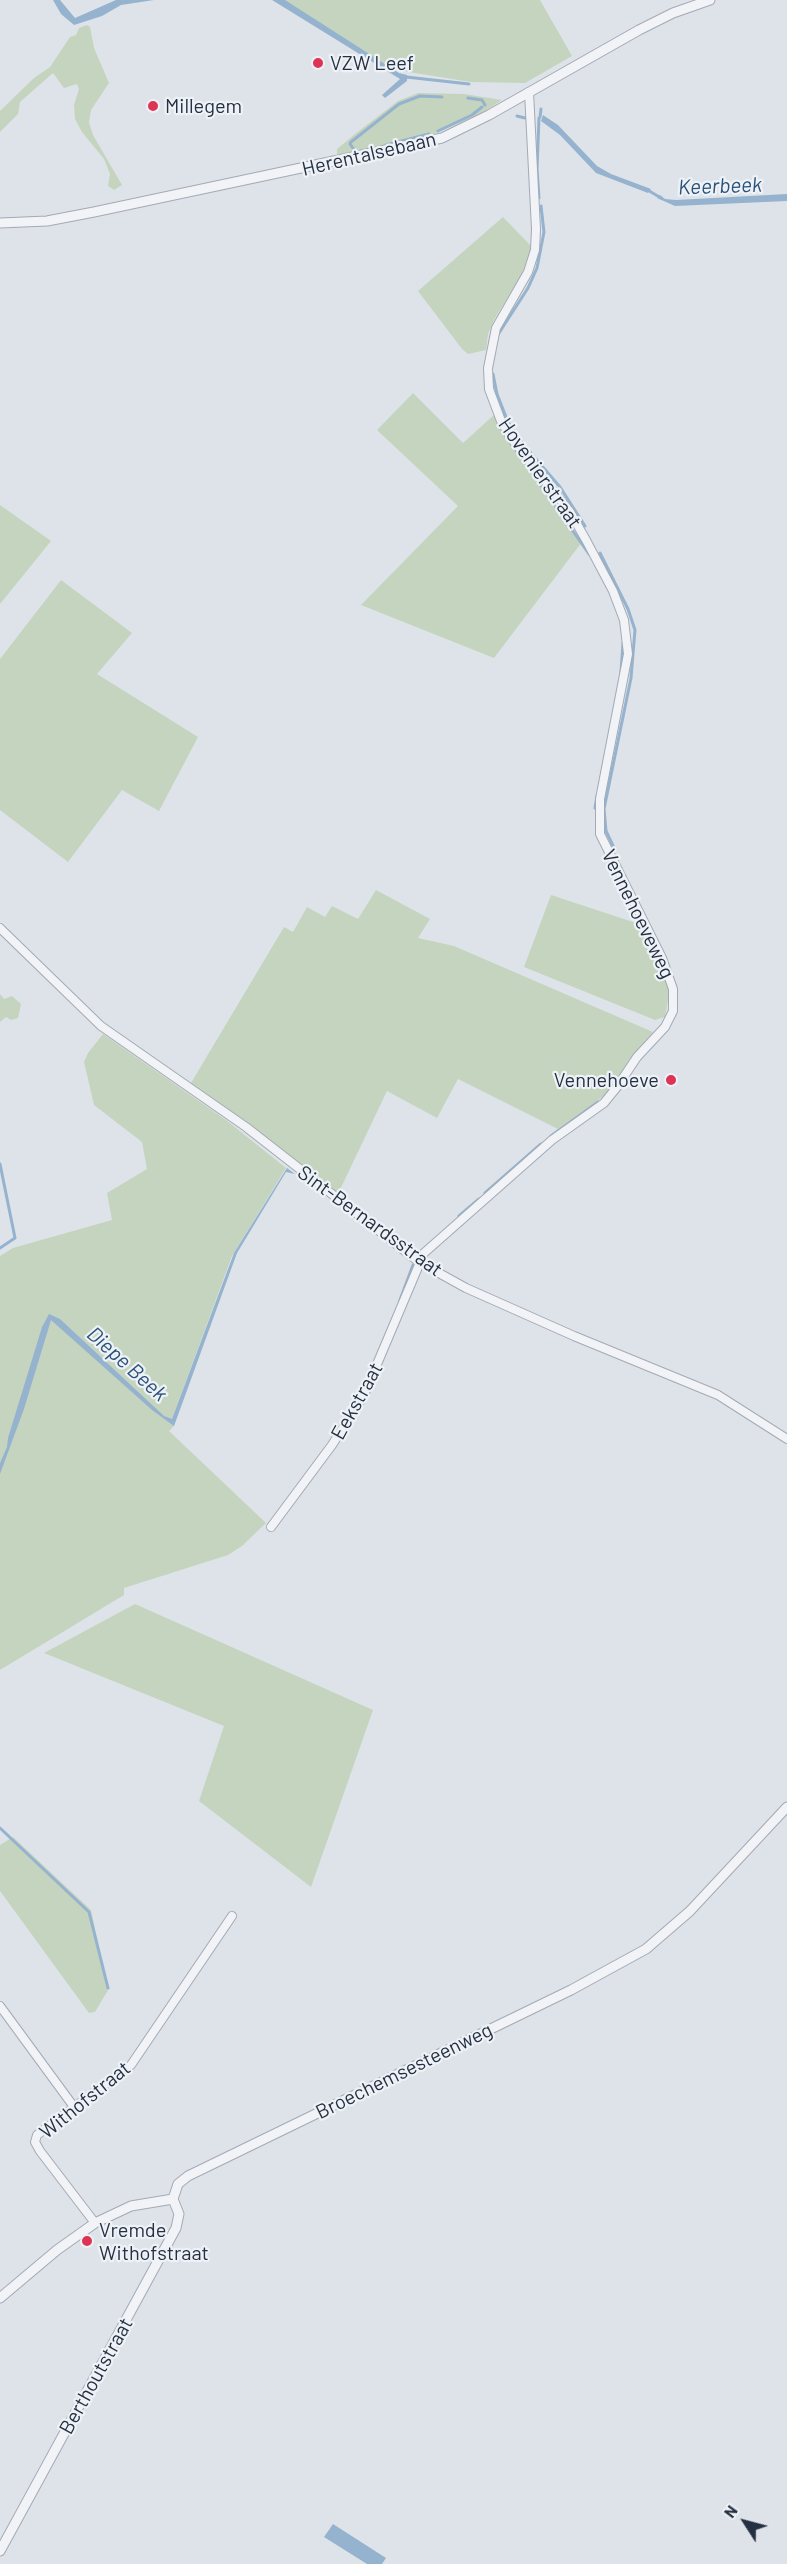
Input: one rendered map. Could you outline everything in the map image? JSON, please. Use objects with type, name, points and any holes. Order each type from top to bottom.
[{"type":"street","name":"Herentalsebaan","points":[[0,223],[47,221],[419,145],[462,129],[656,21],[710,0]]},
{"type":"street","name":"Hovenierstraat","points":[[529,92],[537,229],[535,250],[528,272],[496,328],[488,368],[489,389],[501,421],[511,438],[570,512],[603,573]]},
{"type":"street","name":"Vennehoeveweg","points":[[419,1262],[432,1245],[523,1166],[603,1103],[617,1088],[632,1063],[664,1027],[673,1011],[674,989],[662,958],[600,834],[600,799],[628,654],[624,620],[603,573]]},
{"type":"street","name":"Sint-Bernardsstraat","points":[[0,928],[101,1026],[246,1127],[419,1262],[466,1288],[574,1336],[718,1395],[787,1439]]},
{"type":"street","name":"Eekstraat","points":[[271,1527],[332,1445],[364,1395],[384,1352],[419,1262]]},
{"type":"street","name":"Broechemsesteenweg","points":[[173,2199],[178,2184],[188,2176],[571,1990],[646,1949],[690,1911],[787,1807]]},
{"type":"street","name":"Withofstraat","points":[[94,2223],[34,2142],[43,2129],[131,2065],[232,1916]]},
{"type":"street","points":[[0,2006],[74,2107]]},
{"type":"street","points":[[0,2298],[57,2250],[94,2223],[131,2206],[173,2199]]},
{"type":"street","name":"Berthoutstraat","points":[[0,2551],[176,2228],[179,2214],[173,2199]]},
{"type":"green space","points":[[275,0],[540,0],[572,56],[525,83],[471,82],[396,70]]},
{"type":"green space","points":[[87,25],[90,27],[94,48],[109,83],[91,110],[89,122],[93,135],[122,185],[114,190],[108,186],[110,174],[104,159],[82,132],[75,119],[74,105],[79,89],[77,84],[64,88],[53,73],[20,102],[18,114],[0,132],[0,111],[34,78],[50,67],[70,37],[76,35],[79,28]]},
{"type":"green space","points":[[418,93],[464,94],[502,100],[479,115],[426,137],[371,150],[337,154],[337,149],[398,101]]},
{"type":"green space","points":[[503,217],[532,247],[522,274],[495,318],[488,334],[486,350],[468,354],[418,291]]},
{"type":"green space","points":[[413,393],[463,443],[495,414],[505,437],[536,476],[582,542],[494,658],[361,605],[458,506],[377,430]]},
{"type":"green space","points":[[0,505],[51,541],[0,604]]},
{"type":"green space","points":[[61,580],[132,633],[97,674],[198,737],[159,811],[122,790],[68,862],[0,810],[0,659]]},
{"type":"green space","points":[[376,890],[430,919],[418,938],[454,946],[653,1032],[630,1059],[608,1093],[558,1129],[458,1079],[437,1118],[387,1091],[337,1196],[251,1125],[191,1083],[284,927],[293,932],[307,907],[325,917],[332,906],[358,919]]},
{"type":"green space","points":[[551,895],[642,925],[670,989],[665,1017],[655,1020],[524,967]]},
{"type":"green space","points":[[0,994],[4,999],[12,996],[21,1004],[18,1018],[11,1020],[6,1017],[0,1022]]},
{"type":"green space","points":[[103,1034],[226,1120],[286,1168],[232,1256],[172,1419],[174,1426],[169,1431],[266,1523],[242,1546],[228,1555],[124,1588],[124,1595],[0,1670],[0,1256],[13,1248],[112,1220],[107,1193],[147,1169],[142,1142],[94,1105],[84,1062]]},
{"type":"green space","points":[[135,1604],[373,1710],[311,1887],[199,1801],[224,1726],[44,1653]]},
{"type":"green space","points":[[13,1837],[91,1910],[108,1990],[95,2012],[89,2013],[0,1891],[0,1845]]},
{"type":"water","points":[[53,0],[60,0],[75,18],[116,0],[154,0],[121,5],[102,16],[74,25],[61,14]]},
{"type":"water","points":[[272,0],[285,0],[399,73],[407,75],[407,81],[385,98],[382,95],[400,79]]},
{"type":"water","points":[[543,115],[558,125],[597,166],[611,174],[651,189],[648,193],[596,173],[560,135],[541,121]]},
{"type":"water","points":[[787,194],[787,201],[675,206],[657,198],[660,195],[665,199],[676,200]]},
{"type":"water","points":[[287,1168],[295,1174],[286,1172],[237,1253],[174,1426],[152,1410],[51,1320],[24,1409],[0,1474],[0,1463],[7,1447],[42,1327],[49,1314],[60,1319],[164,1416],[172,1419],[234,1253]]},
{"type":"water","points":[[333,2524],[386,2558],[382,2564],[367,2564],[324,2537]]},
{"type":"waterway","name":"Keerbeek","points":[[406,77],[469,84]]},
{"type":"waterway","points":[[355,151],[351,142],[399,104],[420,96],[442,97]]},
{"type":"waterway","name":"Keerbeek","points":[[468,98],[482,100],[485,105]]},
{"type":"waterway","points":[[438,131],[472,115],[482,107]]},
{"type":"waterway","points":[[540,117],[541,109]]},
{"type":"waterway","name":"Keerbeek","points":[[517,116],[525,118]]},
{"type":"waterway","points":[[539,118],[537,169],[539,198]]},
{"type":"waterway","points":[[386,145],[429,134]]},
{"type":"waterway","name":"Keerbeek","points":[[646,189],[661,198]]},
{"type":"waterway","points":[[499,333],[528,288],[537,268],[544,232],[541,206]]},
{"type":"waterway","points":[[493,374],[497,394],[508,422],[523,444],[560,487],[585,526]]},
{"type":"waterway","points":[[521,457],[589,554]]},
{"type":"waterway","points":[[600,553],[628,609],[635,630],[631,678],[604,809],[606,831],[615,850]]},
{"type":"waterway","points":[[621,672],[623,643]]},
{"type":"waterway","points":[[595,808],[597,796]]},
{"type":"waterway","points":[[551,1136],[598,1102]]},
{"type":"waterway","points":[[485,1193],[541,1144]]},
{"type":"waterway","points":[[0,1164],[15,1238],[0,1248]]},
{"type":"waterway","points":[[459,1216],[479,1199]]},
{"type":"waterway","points":[[400,1300],[413,1265]]},
{"type":"waterway","points":[[354,1404],[363,1389]]},
{"type":"waterway","points":[[0,1828],[89,1912],[108,1988]]},
{"type":"place","name":"VZW Leef","points":[[318,63]]},
{"type":"place","name":"Millegem","points":[[153,106]]},
{"type":"place","name":"Vennehoeve","points":[[671,1080]]},
{"type":"place","name":"Vremde Withofstraat","points":[[87,2241]]},
{"type":"water label","name":"Diepe Beek","points":[[127,1364]]}]
